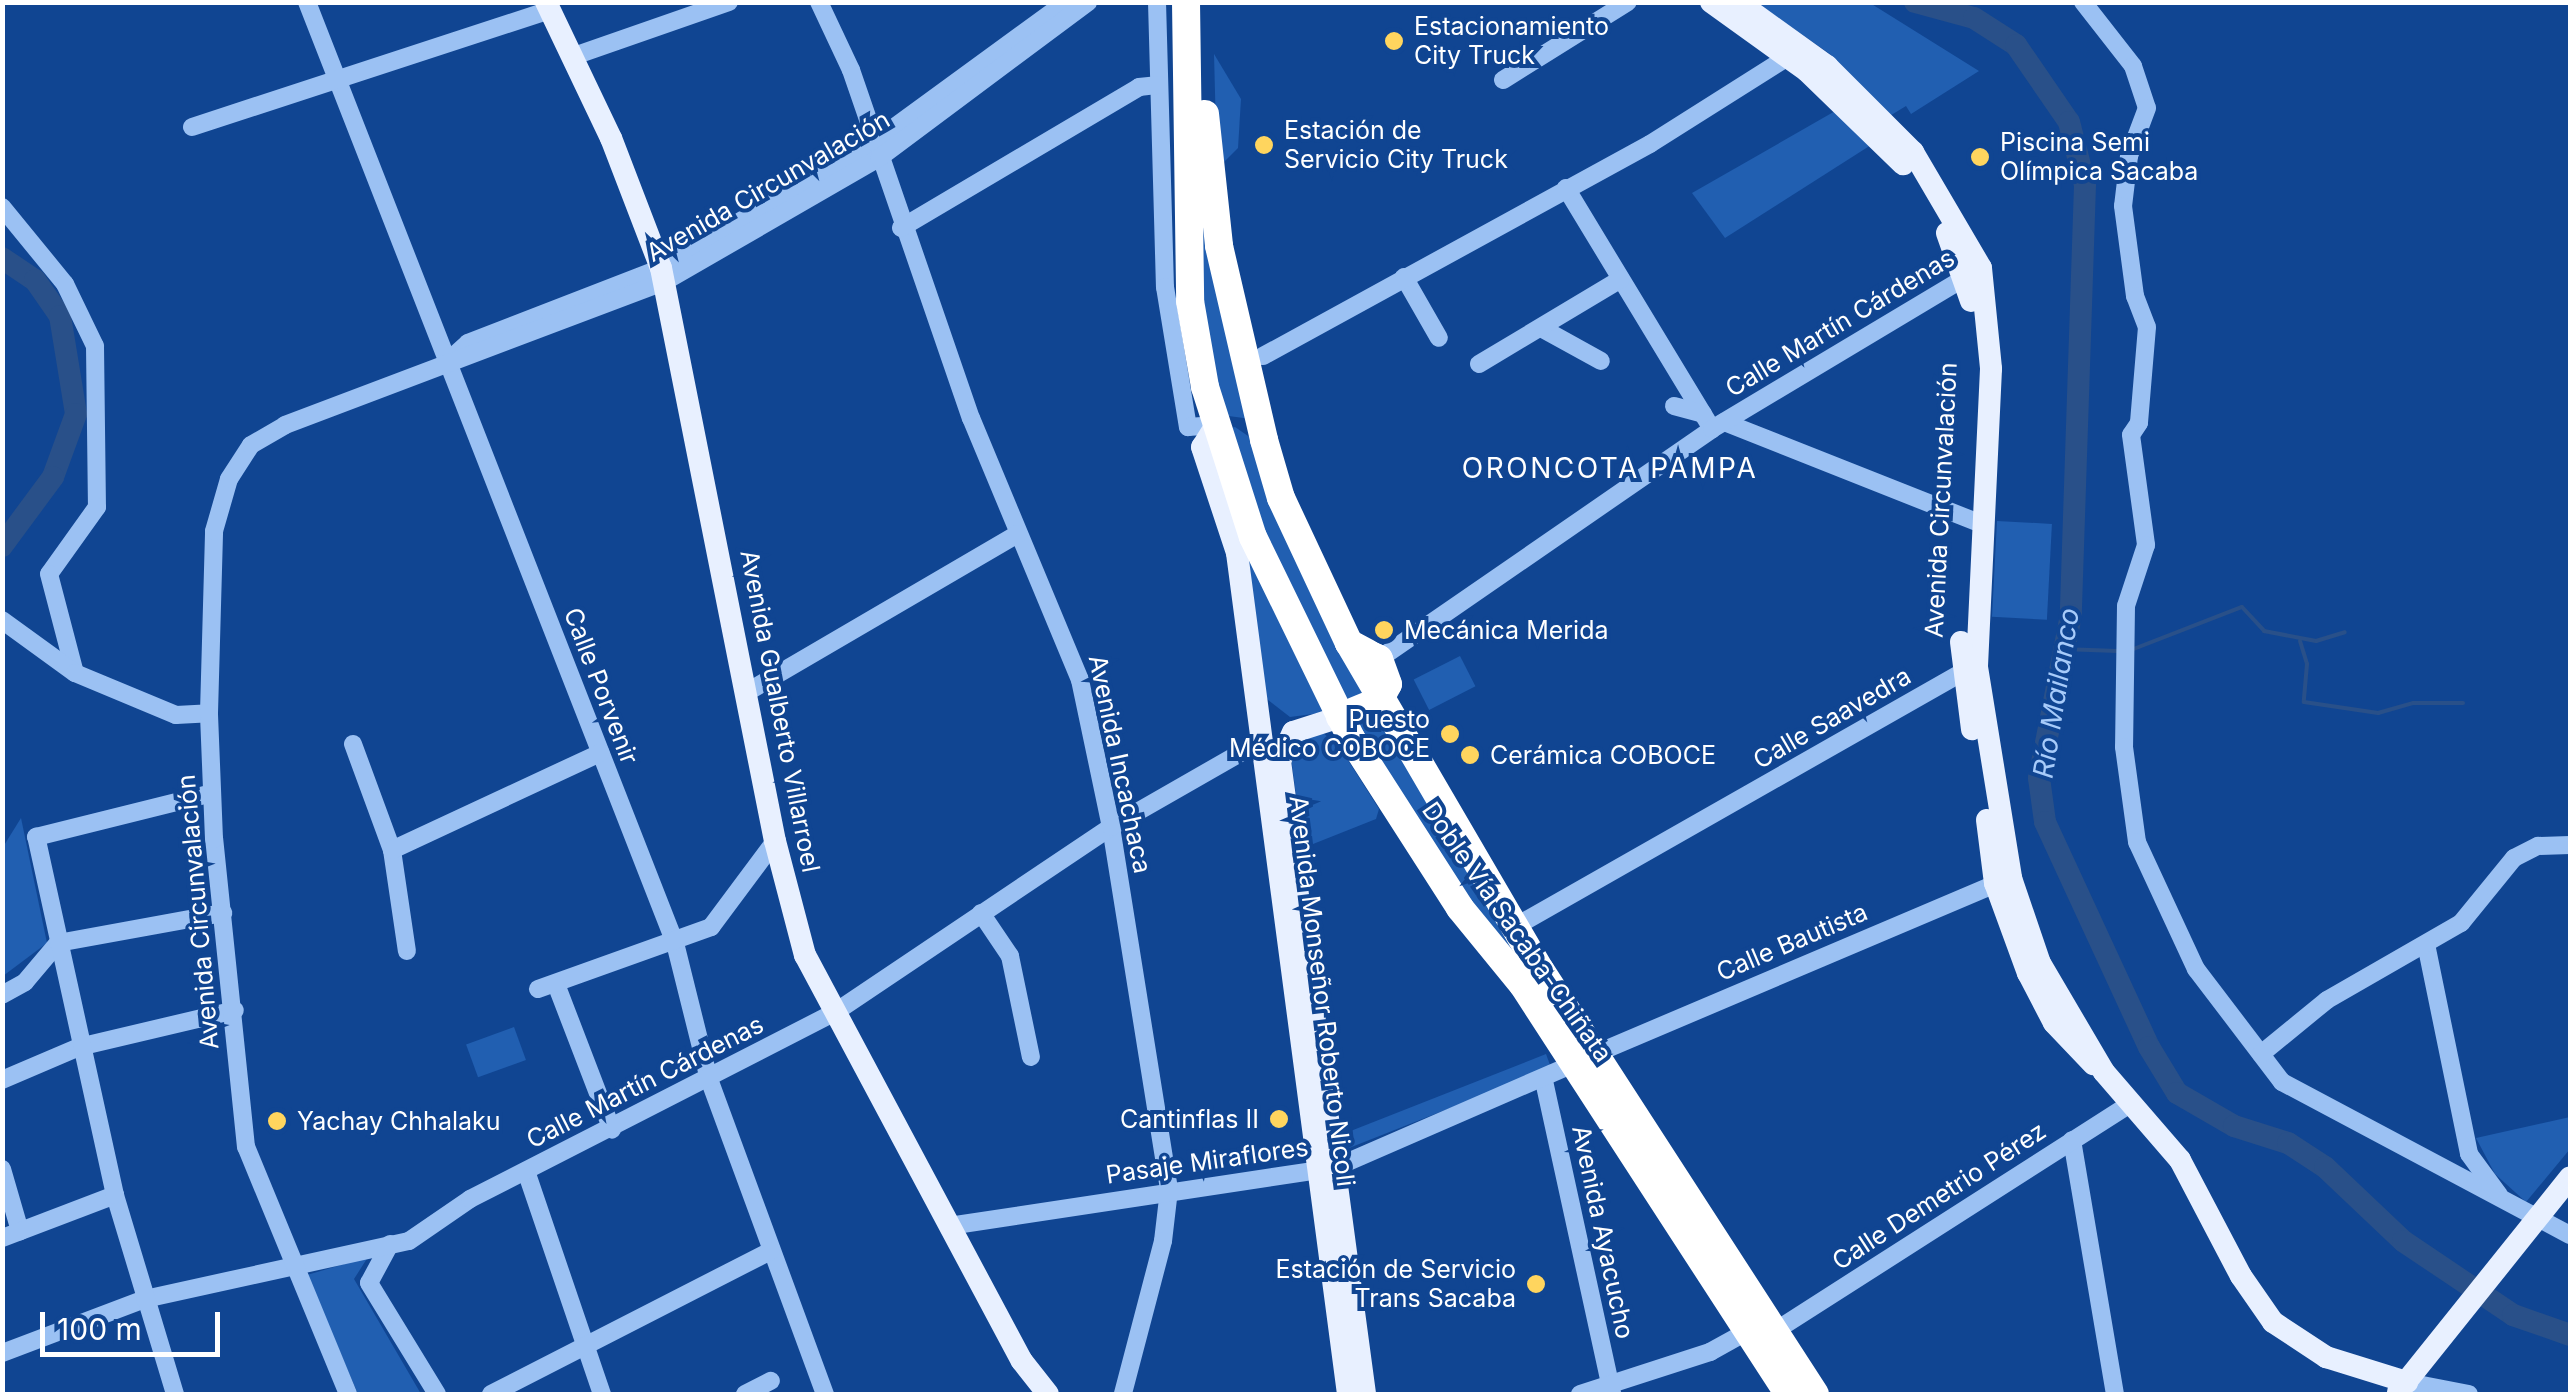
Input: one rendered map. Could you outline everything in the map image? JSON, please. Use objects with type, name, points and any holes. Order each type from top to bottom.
[{"type":"highway","name":"Doble Vía Sacaba-Chiñata","points":[[1186,2],[1186,260],[1194,336],[1216,425],[1253,536],[1340,717],[1460,908],[1584,1059],[1762,1331],[1815,1394]]},
{"type":"highway","name":"Doble Vía Sacaba-Chiñata","points":[[1205,2],[1209,184],[1264,440],[1282,498],[1379,702],[1518,925],[1584,1059]]},
{"type":"highway","points":[[1216,425],[1244,423],[1264,440]]},
{"type":"highway","points":[[1340,717],[1379,702],[1388,684],[1379,658],[1349,644]]},
{"type":"highway","name":"Doble Vía Sacaba-Chiñata","points":[[1762,1331],[1789,1394]]},
{"type":"main road","name":"Avenida Circunvalación","points":[[1711,2],[1796,53]]},
{"type":"main road","name":"Avenida Circunvalación","points":[[1738,2],[1883,134],[1974,272],[1978,386],[1974,521],[1977,667],[2003,881]]},
{"type":"main road","name":"Avenida Gualberto Villarroel","points":[[548,6],[574,56],[662,275],[749,691],[776,840],[805,956],[949,1226],[1048,1394]]},
{"type":"main road","name":"Avenida Monseñor Roberto Nicoli","points":[[1216,425],[1202,446],[1237,553],[1261,741],[1326,1169],[1365,1394]]},
{"type":"main road","name":"Avenida Circunvalación","points":[[1974,521],[1961,673],[2003,881],[2054,1023],[2076,1053],[2104,1072],[2180,1160],[2273,1322],[2326,1356],[2401,1388]]},
{"type":"main road","points":[[1256,700],[1304,726],[1340,717]]},
{"type":"main road","name":"Avenida Monseñor Roberto Nicoli","points":[[1304,726],[1287,740],[1280,761],[1348,1394]]},
{"type":"main road","points":[[2401,1388],[2456,1326],[2570,1176]]},
{"type":"street","name":"Calle Porvenir","points":[[307,2],[675,942],[709,1079],[825,1394]]},
{"type":"street","points":[[574,56],[729,2]]},
{"type":"street","name":"Avenida Incachaca","points":[[818,2],[1018,534],[1072,652],[1111,827],[1168,1190],[1164,1241],[1124,1394]]},
{"type":"street","name":"Avenida Circunvalación","points":[[876,150],[1066,2]]},
{"type":"street","name":"Avenida Circunvalación","points":[[348,1394],[246,1148],[212,793],[214,530],[229,479],[251,445],[285,425],[446,362],[468,344],[662,275],[876,150],[1088,2]]},
{"type":"street","points":[[1157,2],[1164,286],[1186,421],[1192,429],[1216,425]]},
{"type":"street","points":[[1503,80],[1628,2]]},
{"type":"street","points":[[2083,2],[2133,66],[2146,108],[2129,156],[2124,206],[2135,296],[2148,327],[2139,423],[2131,435],[2146,545],[2126,606],[2124,747],[2137,842],[2196,969],[2282,1082],[2570,1236]]},
{"type":"street","points":[[192,127],[548,6]]},
{"type":"street","points":[[1263,356],[1566,188],[1796,53]]},
{"type":"street","points":[[902,228],[1139,87],[1159,85]]},
{"type":"street","points":[[1566,188],[1713,422]]},
{"type":"street","points":[[2,207],[65,284],[95,346],[98,508],[48,574],[75,673]]},
{"type":"street","name":"Calle Martín Cárdenas","points":[[1379,658],[1713,422],[1974,272]]},
{"type":"street","points":[[1404,278],[1439,338]]},
{"type":"street","points":[[1480,364],[1621,279]]},
{"type":"street","points":[[1542,330],[1602,361]]},
{"type":"street","name":"Calle Martín Cárdenas","points":[[1674,406],[1974,521]]},
{"type":"street","points":[[749,691],[1018,534]]},
{"type":"street","points":[[2,620],[75,673],[176,716],[210,713]]},
{"type":"street","name":"Calle Saavedra","points":[[1518,925],[1961,673]]},
{"type":"street","name":"Calle Martín Cárdenas","points":[[2,1353],[145,1300],[409,1241],[526,1171],[837,1011],[1111,827],[1261,741]]},
{"type":"street","points":[[353,744],[392,850],[407,951]]},
{"type":"street","points":[[392,850],[600,753]]},
{"type":"street","points":[[166,1391],[79,1047],[36,837],[212,793]]},
{"type":"street","points":[[612,1130],[547,987],[711,927],[776,840]]},
{"type":"street","points":[[2261,1054],[2327,1000],[2461,922],[2514,858],[2538,846],[2570,844]]},
{"type":"street","name":"Calle Bautista","points":[[1584,1059],[2003,881]]},
{"type":"street","points":[[2,995],[25,982],[58,944],[223,913]]},
{"type":"street","points":[[981,913],[1010,956],[1031,1056]]},
{"type":"street","points":[[2426,944],[2469,1154],[2503,1200]]},
{"type":"street","points":[[2,1080],[79,1047],[235,1010]]},
{"type":"street","name":"Pasaje Miraflores","points":[[949,1226],[1326,1169],[1544,1081],[1584,1059]]},
{"type":"street","name":"Avenida Ayacucho","points":[[1544,1081],[1611,1389]]},
{"type":"street","name":"Calle Demetrio Pérez","points":[[1580,1394],[1611,1389],[1762,1331],[2131,1103]]},
{"type":"street","points":[[2072,1140],[2116,1394]]},
{"type":"street","points":[[2,1169],[12,1234],[115,1196]]},
{"type":"street","points":[[526,1171],[602,1394]]},
{"type":"street","points":[[390,1244],[369,1282],[437,1394]]},
{"type":"street","points":[[491,1394],[771,1251]]},
{"type":"street","points":[[746,1394],[771,1381]]},
{"type":"street","points":[[2401,1388],[2469,1394]]},
{"type":"shaded area","points":[[1757,3],[1870,3],[1979,71],[1911,114],[1906,106],[1888,117],[1830,54]]},
{"type":"shaded area","points":[[1214,54],[1241,99],[1238,148],[1217,169]]},
{"type":"shaded area","points":[[1837,110],[1871,145],[1725,238],[1692,193]]},
{"type":"shaded area","points":[[1197,132],[1251,419],[1221,415],[1200,316]]},
{"type":"shaded area","points":[[1235,427],[1251,438],[1370,700],[1344,698],[1285,592],[1224,430]]},
{"type":"shaded area","points":[[1213,437],[1328,712],[1290,717],[1263,696]]},
{"type":"shaded area","points":[[1997,521],[2052,524],[2047,620],[1992,617]]},
{"type":"shaded area","points":[[1460,656],[1475,686],[1429,710],[1414,680]]},
{"type":"shaded area","points":[[1376,711],[1534,976],[1464,901],[1350,722]]},
{"type":"shaded area","points":[[1323,733],[1339,746],[1379,809],[1376,819],[1303,848],[1291,757],[1302,740]]},
{"type":"shaded area","points":[[21,818],[47,943],[3,976],[3,847]]},
{"type":"shaded area","points":[[514,1027],[526,1060],[478,1077],[466,1044]]},
{"type":"shaded area","points":[[1546,1054],[1550,1065],[1541,1072],[1344,1150],[1343,1134]]},
{"type":"shaded area","points":[[2570,1117],[2570,1149],[2526,1202],[2495,1174],[2476,1138]]},
{"type":"shaded area","points":[[368,1257],[354,1279],[421,1394],[358,1394],[307,1275]]},
{"type":"waterway","name":"Río Mailanco","points":[[1915,2],[1974,18],[2016,45],[2069,122],[2085,185],[2071,615],[2039,778],[2045,822],[2149,1047],[2177,1093],[2234,1126],[2288,1143],[2325,1167],[2403,1241],[2513,1315],[2570,1335]]},
{"type":"waterway","points":[[2,258],[35,280],[60,316],[76,414],[53,477],[2,546]]},
{"type":"waterway","points":[[2131,650],[2242,607],[2264,631],[2316,641],[2345,632]]},
{"type":"waterway","points":[[2300,641],[2307,664],[2304,702],[2378,713],[2413,703],[2463,703]]},
{"type":"waterway","points":[[2063,649],[2117,651]]},
{"type":"place","name":"Estacionamiento City Truck","points":[[1394,41]]},
{"type":"place","name":"Estación de Servicio City Truck","points":[[1264,145]]},
{"type":"place","name":"Piscina Semi Olímpica Sacaba","points":[[1980,157]]},
{"type":"place","name":"Mecánica Merida","points":[[1384,630]]},
{"type":"place","name":"Puesto Médico COBOCE","points":[[1450,734]]},
{"type":"place","name":"Cerámica COBOCE","points":[[1470,755]]},
{"type":"place","name":"Cantinflas II","points":[[1279,1119]]},
{"type":"place","name":"Yachay Chhalaku","points":[[277,1121]]},
{"type":"place","name":"Estación de Servicio Trans Sacaba","points":[[1536,1284]]},
{"type":"district","name":"ORONCOTA PAMPA","points":[[1610,468]]}]
